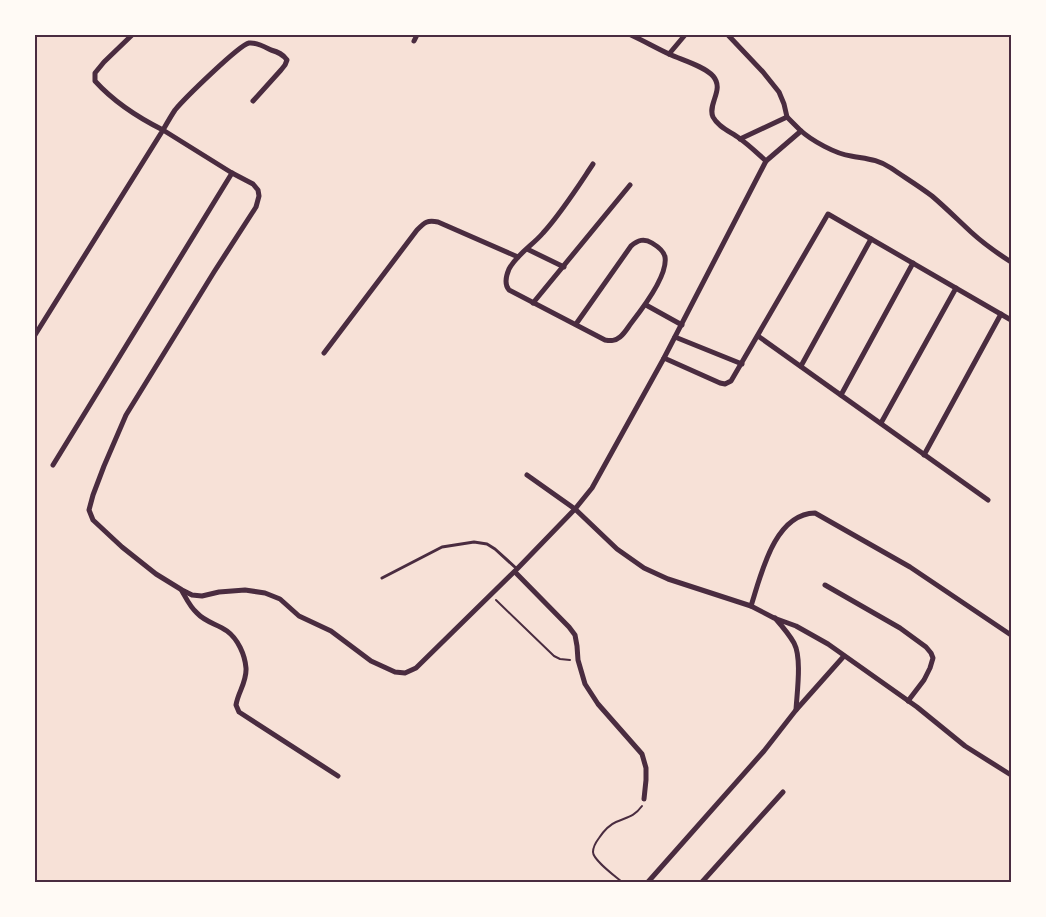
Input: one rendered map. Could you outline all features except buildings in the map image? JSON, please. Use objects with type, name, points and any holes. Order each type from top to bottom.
[{"type":"street","points":[[132,35],[95,73],[95,81],[104,92],[125,108],[253,184],[258,190],[259,196],[256,207],[126,415],[93,495],[89,510],[93,520],[122,547],[150,569],[182,590],[192,595],[202,596],[245,590],[273,596],[308,622],[331,631],[372,661],[395,672],[405,673],[416,668],[516,571],[575,509],[592,488],[664,358],[766,161],[801,131]]},
{"type":"street","points":[[414,41],[418,35]]},
{"type":"street","points":[[631,35],[700,68],[715,78],[717,95],[712,113],[714,119],[766,161]]},
{"type":"street","points":[[669,54],[685,35]]},
{"type":"street","points":[[728,35],[779,92],[787,116],[801,131],[837,152],[850,156],[864,157],[890,167],[930,194],[971,232],[1011,262]]},
{"type":"street","points":[[35,335],[176,110],[189,95],[239,49],[249,43],[255,43],[279,52],[287,60],[281,70],[253,101]]},
{"type":"street","points":[[740,139],[787,116]]},
{"type":"street","points":[[576,324],[631,246],[644,240],[651,242],[665,255],[665,263],[657,286],[646,305],[619,338],[612,341],[605,340],[533,303],[508,290],[505,286],[509,269],[560,213],[593,164]]},
{"type":"street","points":[[53,465],[232,173]]},
{"type":"street","points":[[533,303],[630,185]]},
{"type":"street","points":[[664,358],[725,384],[731,381],[828,214],[1011,320]]},
{"type":"street","points":[[324,353],[417,230],[428,221],[438,222],[518,257]]},
{"type":"street","points":[[801,366],[871,239]]},
{"type":"street","points":[[527,250],[564,267]]},
{"type":"street","points":[[840,395],[913,263]]},
{"type":"street","points":[[881,424],[956,288]]},
{"type":"street","points":[[646,305],[682,324]]},
{"type":"street","points":[[924,455],[1002,314]]},
{"type":"street","points":[[758,336],[988,500]]},
{"type":"street","points":[[675,337],[742,364]]},
{"type":"street","points":[[527,475],[575,509],[617,549],[644,568],[668,579],[751,606],[774,618],[796,626],[828,644],[941,725],[965,746],[1011,775]]},
{"type":"street","points":[[751,606],[771,548],[779,534],[797,518],[815,513],[910,567],[1011,635]]},
{"type":"street","points":[[516,571],[572,631],[585,684],[598,704],[642,754],[645,761],[646,780],[644,799]]},
{"type":"street","points":[[825,585],[900,628],[926,647],[931,653],[933,658],[930,668],[924,680],[908,701]]},
{"type":"street","points":[[182,590],[197,613],[204,619],[227,631],[239,646],[246,667],[245,679],[236,705],[240,712],[338,776]]},
{"type":"street","points":[[774,618],[788,633],[795,645],[798,659],[796,710]]},
{"type":"street","points":[[648,882],[764,752],[796,710],[844,656]]},
{"type":"street","points":[[702,882],[783,792]]},
{"type":"lane","points":[[382,578],[442,547],[474,542],[487,544],[495,549],[516,571]]},
{"type":"path","points":[[491,596],[554,656],[567,660],[578,660]]},
{"type":"path","points":[[622,882],[594,857],[595,843],[603,832],[614,823],[638,812],[644,799]]}]
